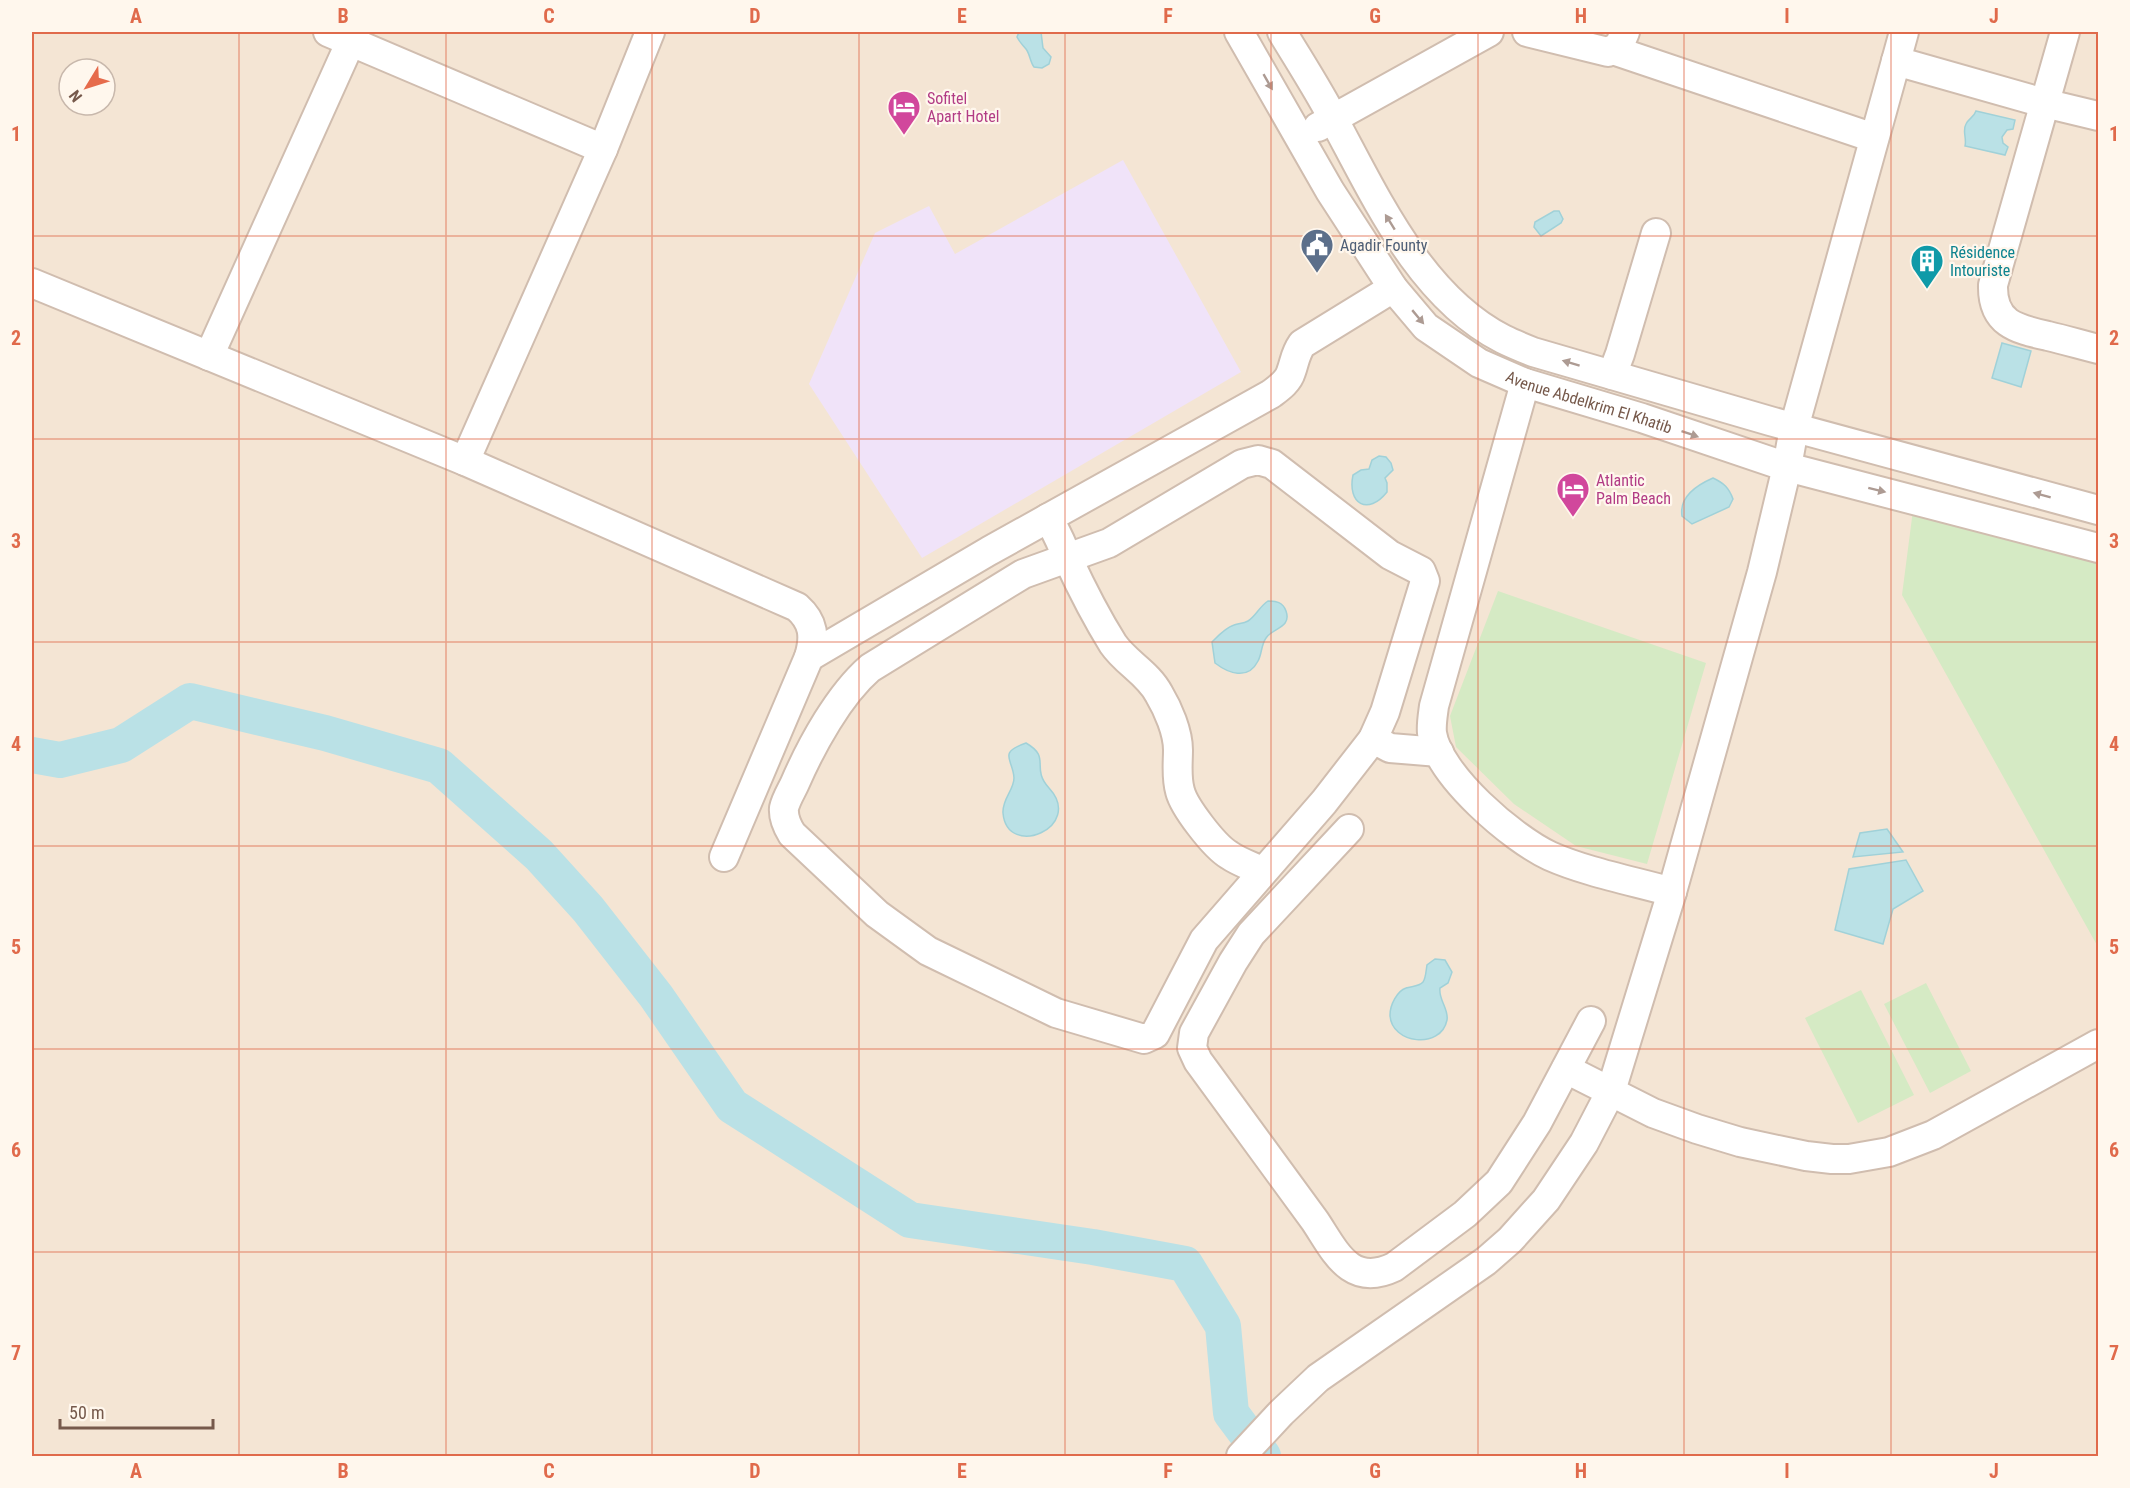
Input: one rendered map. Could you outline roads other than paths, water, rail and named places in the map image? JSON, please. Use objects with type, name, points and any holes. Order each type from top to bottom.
[{"type":"street","points":[[465,461],[603,149],[650,32]]},
{"type":"street","name":"Avenue Abdelkrim El Khatib","points":[[1239,32],[1330,191],[1393,288],[1426,327],[1479,363],[1525,383],[1642,418],[1787,467],[2098,548]]},
{"type":"street","name":"Avenue Abdelkrim El Khatib","points":[[1282,32],[1334,119],[1382,209],[1409,252],[1433,282],[1457,305],[1482,326],[1503,339],[1533,352],[1794,428],[2098,510]]},
{"type":"street","points":[[1300,137],[1489,32]]},
{"type":"street","points":[[1527,32],[1608,52],[1619,41],[1874,138]]},
{"type":"street","points":[[1241,1456],[1318,1378],[1486,1261],[1510,1240],[1546,1200],[1567,1172],[1611,1091],[1672,892],[1761,572],[1787,467],[1794,428],[1904,32]]},
{"type":"street","points":[[2065,32],[1993,285],[1993,301],[2002,317],[2017,329],[2098,349]]},
{"type":"street","points":[[209,356],[345,35],[603,149]]},
{"type":"street","points":[[1896,61],[2044,104],[2098,116]]},
{"type":"street","points":[[1612,375],[1656,233]]},
{"type":"street","points":[[32,283],[465,461],[797,607],[810,622],[813,644],[724,857]]},
{"type":"street","points":[[809,657],[989,551],[1271,394],[1285,382],[1291,373],[1296,353],[1302,345],[1393,288]]},
{"type":"street","points":[[1525,383],[1434,706],[1432,733],[1438,752],[1463,789],[1503,824],[1549,855],[1672,892]]},
{"type":"street","points":[[1258,460],[1272,464],[1390,555],[1419,569],[1425,577],[1384,712],[1373,739],[1329,796],[1204,940],[1155,1034],[1144,1039],[1056,1013],[928,951],[877,914],[788,828],[785,821],[784,807],[816,739],[862,675],[879,662],[1023,574],[1108,543],[1250,461],[1258,460]]},
{"type":"street","points":[[1048,518],[1060,537],[1068,559],[1115,647],[1146,676],[1160,694],[1175,732],[1180,792],[1188,808],[1198,824],[1227,855],[1262,872]]},
{"type":"street","points":[[1373,739],[1390,748],[1438,752]]},
{"type":"street","points":[[1349,829],[1247,941],[1197,1026],[1192,1041],[1197,1061],[1315,1221],[1341,1261],[1358,1271],[1367,1273],[1385,1271],[1394,1267],[1473,1206],[1499,1182],[1537,1123],[1590,1021]]},
{"type":"street","points":[[1566,1069],[1653,1113],[1740,1142],[1806,1156],[1849,1159],[1889,1152],[1933,1135],[2098,1044]]},
{"type":"water","points":[[1019,32],[1041,32],[1043,48],[1051,57],[1049,64],[1042,68],[1034,67],[1017,37]]},
{"type":"water","points":[[1976,111],[2015,120],[2013,129],[2007,130],[2002,137],[2003,143],[2008,147],[2005,155],[1965,146],[1965,127]]},
{"type":"water","points":[[1554,211],[1559,211],[1563,219],[1561,223],[1541,236],[1534,227],[1535,222]]},
{"type":"water","points":[[2002,343],[2031,351],[2021,387],[1992,378]]},
{"type":"water","points":[[1379,456],[1386,457],[1393,470],[1385,478],[1387,492],[1373,504],[1366,505],[1356,499],[1353,493],[1353,475],[1361,470],[1369,469],[1372,460]]},
{"type":"water","points":[[1713,478],[1726,486],[1733,499],[1729,507],[1692,524],[1682,516],[1683,503],[1690,492]]},
{"type":"water","points":[[1268,601],[1281,604],[1287,617],[1284,624],[1266,638],[1254,667],[1249,671],[1238,673],[1226,670],[1215,663],[1212,642],[1228,628],[1248,621]]},
{"type":"water","points":[[1026,743],[1038,753],[1041,774],[1058,802],[1058,815],[1051,825],[1041,833],[1029,836],[1017,834],[1008,827],[1003,813],[1004,803],[1014,778],[1009,753]]},
{"type":"water","points":[[1887,829],[1903,852],[1853,857],[1860,833]]},
{"type":"water","points":[[1906,860],[1923,891],[1893,909],[1883,944],[1835,930],[1849,869]]},
{"type":"water","points":[[1435,959],[1445,960],[1452,972],[1448,983],[1440,988],[1447,1020],[1443,1030],[1436,1036],[1417,1040],[1398,1032],[1392,1025],[1390,1011],[1397,995],[1408,987],[1423,982],[1427,965]]},
{"type":"waterway","points":[[32,755],[60,760],[121,745],[190,701],[325,733],[439,766],[539,855],[588,909],[656,996],[732,1106],[910,1220],[1093,1247],[1185,1264],[1223,1326],[1231,1413],[1263,1456]]},
{"type":"place","name":"Sofitel Apart Hotel","points":[[904,136]]},
{"type":"place","name":"Agadir Founty","points":[[1317,274]]},
{"type":"place","name":"Résidence Intouriste","points":[[1927,290]]},
{"type":"place","name":"Atlantic Palm Beach","points":[[1573,518]]}]
